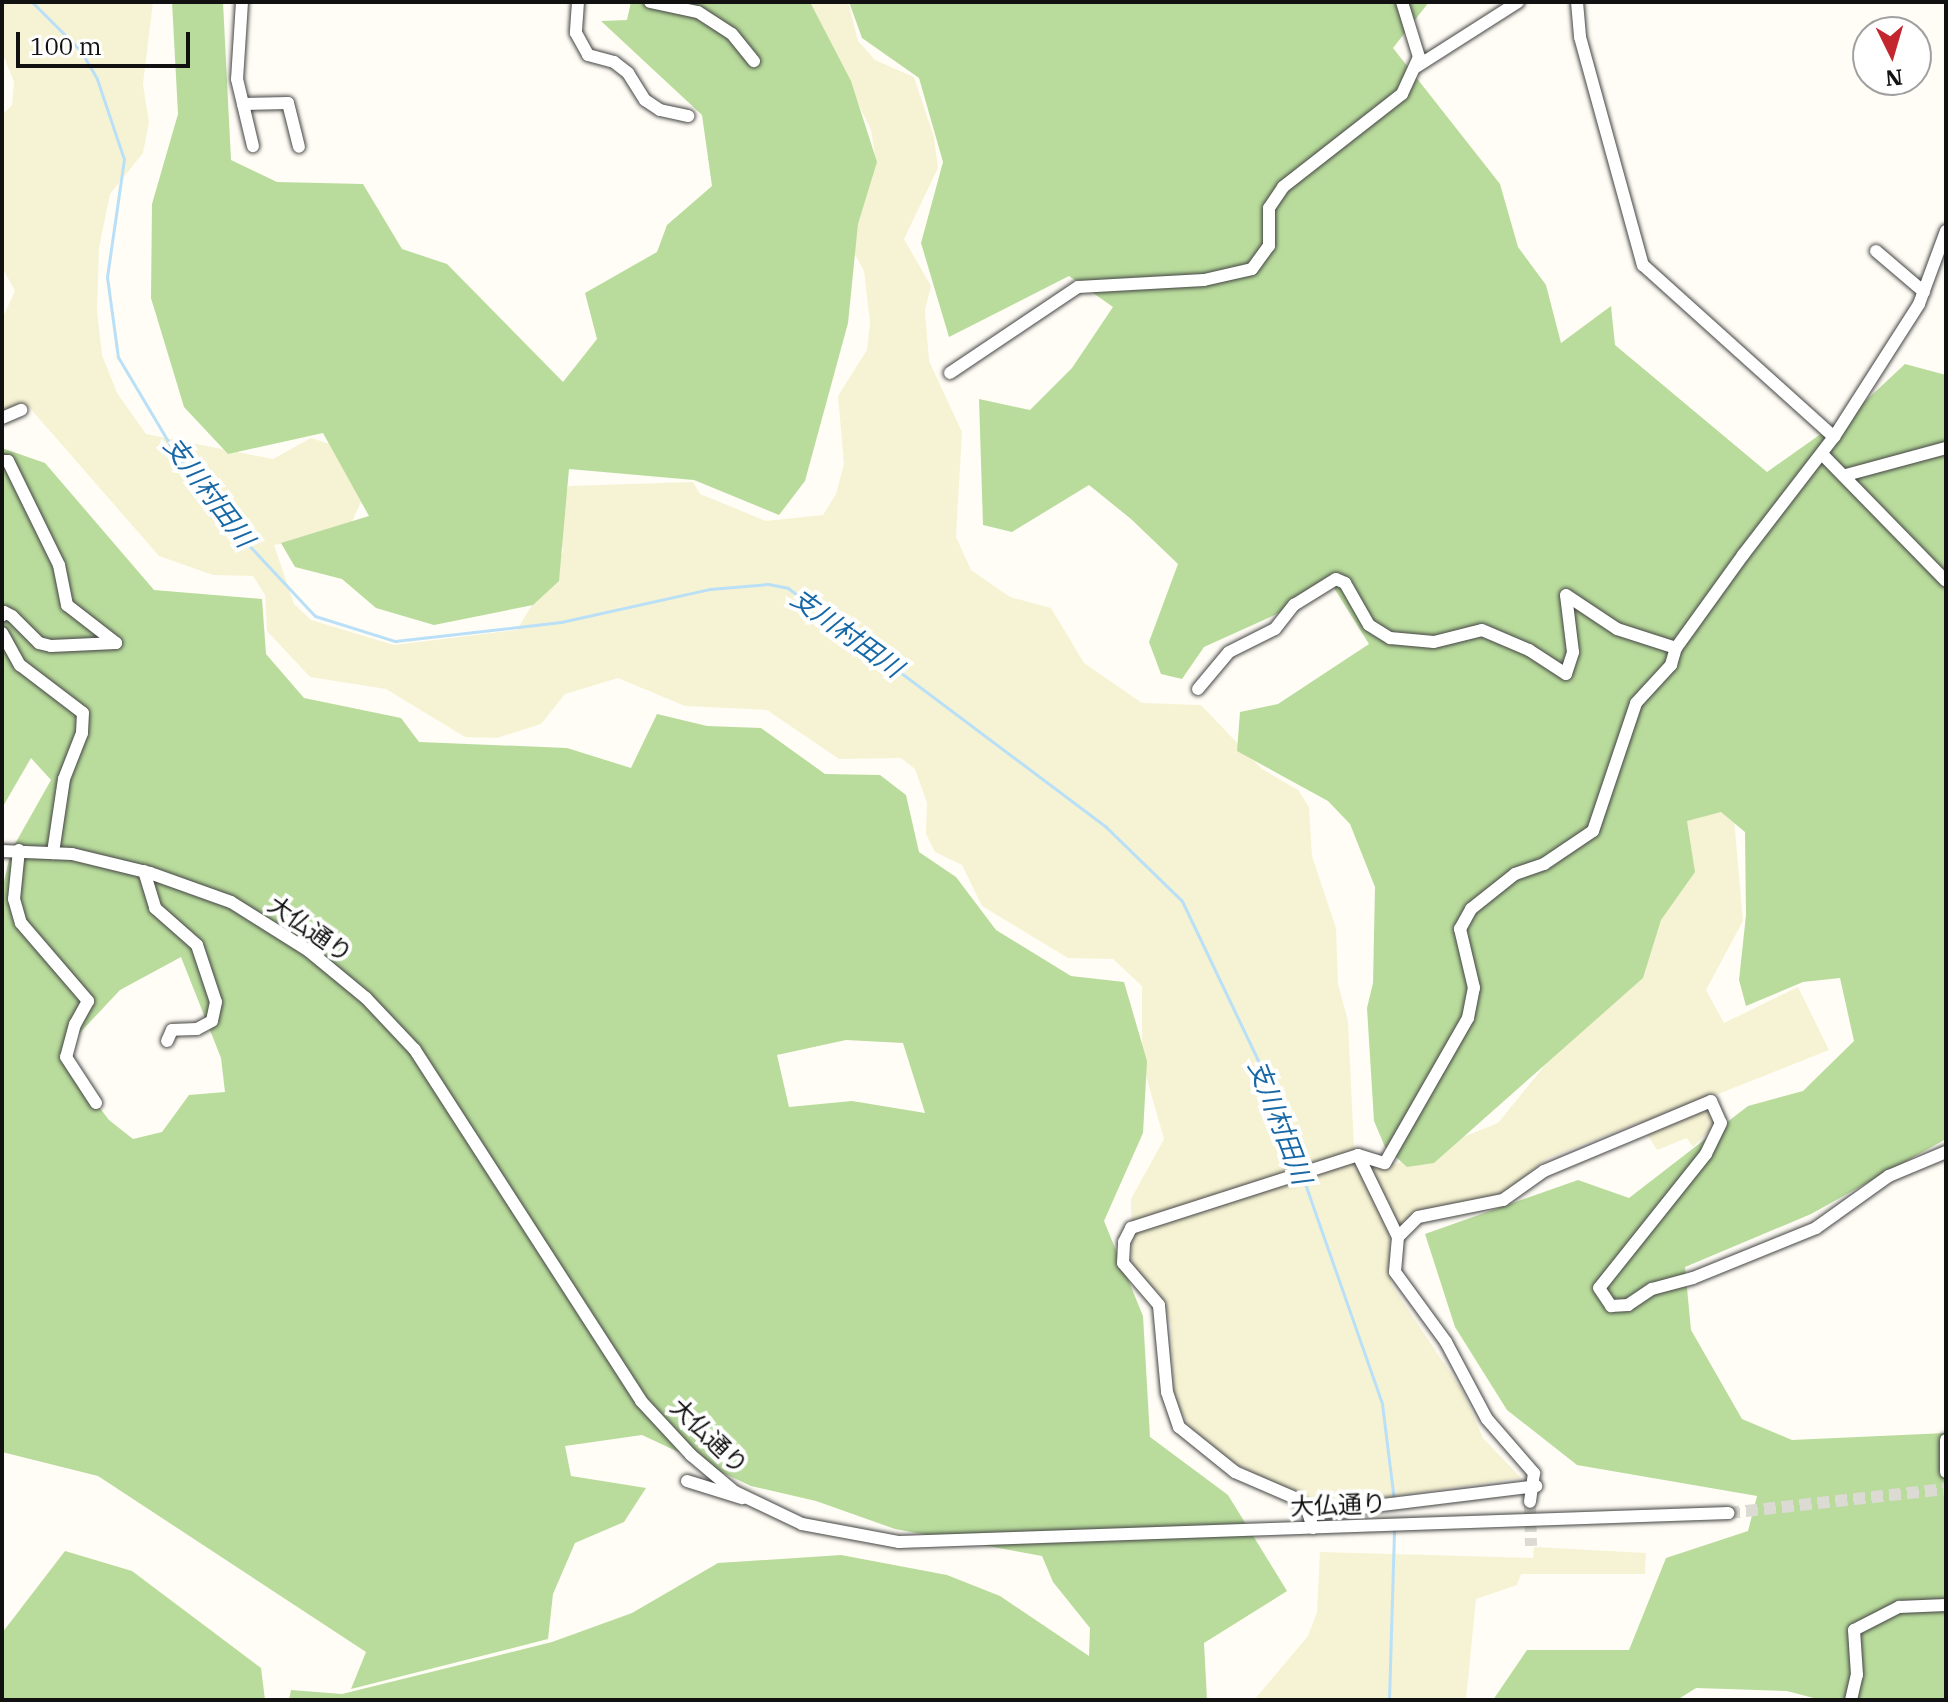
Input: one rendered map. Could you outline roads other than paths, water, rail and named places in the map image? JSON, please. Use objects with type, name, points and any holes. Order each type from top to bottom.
[{"type":"street","points":[[242,2],[237,79],[253,146]]},
{"type":"street","points":[[578,2],[576,33],[588,55],[621,68],[645,100],[660,110],[688,116]]},
{"type":"street","points":[[650,2],[698,12],[732,34],[754,61]]},
{"type":"street","points":[[950,373],[1078,287],[1204,280],[1252,269],[1269,246],[1269,208],[1283,187],[1322,152],[1391,107],[1415,68],[1419,47],[1402,2]]},
{"type":"street","points":[[1415,68],[1518,2]]},
{"type":"street","points":[[1577,2],[1580,37],[1643,265],[1834,437]]},
{"type":"street","points":[[243,104],[288,103],[299,147]]},
{"type":"street","points":[[1313,1528],[1309,1514],[1295,1498],[1235,1472],[1179,1427],[1167,1392],[1159,1305],[1123,1263],[1122,1251],[1131,1228],[1358,1155],[1385,1163],[1468,1018],[1474,988],[1460,929],[1471,909],[1515,874],[1544,864],[1593,831],[1636,703],[1671,665],[1676,648],[1834,437],[1924,292],[1946,231]]},
{"type":"street","points":[[1876,251],[1924,292]]},
{"type":"street","points":[[2,418],[21,410]]},
{"type":"street","points":[[1846,475],[1946,448]]},
{"type":"street","points":[[1822,454],[1846,475],[1946,581]]},
{"type":"street","points":[[2,461],[8,461],[59,565],[67,605],[116,643],[51,646],[39,643],[12,616],[4,612],[2,616]]},
{"type":"street","points":[[1198,689],[1229,652],[1275,629],[1294,605],[1336,579],[1345,583],[1369,625],[1390,638],[1423,643],[1482,630],[1529,650],[1566,674],[1573,652],[1566,595],[1617,629],[1676,648]]},
{"type":"street","points":[[2,633],[20,665],[83,713],[82,733],[64,779],[53,853]]},
{"type":"street","points":[[19,850],[14,899],[21,923],[88,1001],[75,1024],[66,1057],[96,1103]]},
{"type":"street","name":"大仏通り","points":[[2,851],[53,853],[144,871],[231,902],[309,951],[366,998],[432,1074],[641,1401],[691,1455],[745,1497],[802,1524],[899,1542],[1728,1513]]},
{"type":"street","points":[[144,871],[155,908],[197,945],[216,1002],[212,1021],[197,1029],[172,1030],[167,1041]]},
{"type":"street","points":[[1398,1237],[1418,1217],[1503,1200],[1544,1171],[1711,1101],[1721,1123],[1706,1154],[1599,1288],[1611,1306],[1628,1305],[1652,1289],[1693,1278],[1816,1228],[1889,1176],[1946,1152]]},
{"type":"street","points":[[1358,1155],[1398,1237],[1395,1272],[1446,1342],[1487,1419],[1534,1473],[1536,1486],[1530,1502]]},
{"type":"street","points":[[1946,1440],[1946,1472]]},
{"type":"street","points":[[687,1481],[734,1499],[745,1497]]},
{"type":"street","points":[[1309,1514],[1536,1486]]},
{"type":"street","points":[[1851,1700],[1857,1675],[1854,1630],[1899,1607],[1946,1605]]},
{"type":"waterway","name":"支川村田川","points":[[32,2],[81,51],[97,79],[124,159],[107,277],[118,357],[175,453],[243,539],[315,616],[395,641],[561,622],[710,589],[768,584],[788,588],[1106,827],[1182,901],[1266,1077],[1300,1168]]},
{"type":"waterway","name":"支川村田川","points":[[1302,1175],[1382,1404],[1394,1501]]},
{"type":"waterway","name":"支川村田川","points":[[1389,1700],[1394,1529]]},
{"type":"tunnel","points":[[1728,1513],[1946,1489]]},
{"type":"tunnel","points":[[1530,1502],[1531,1546]]}]
